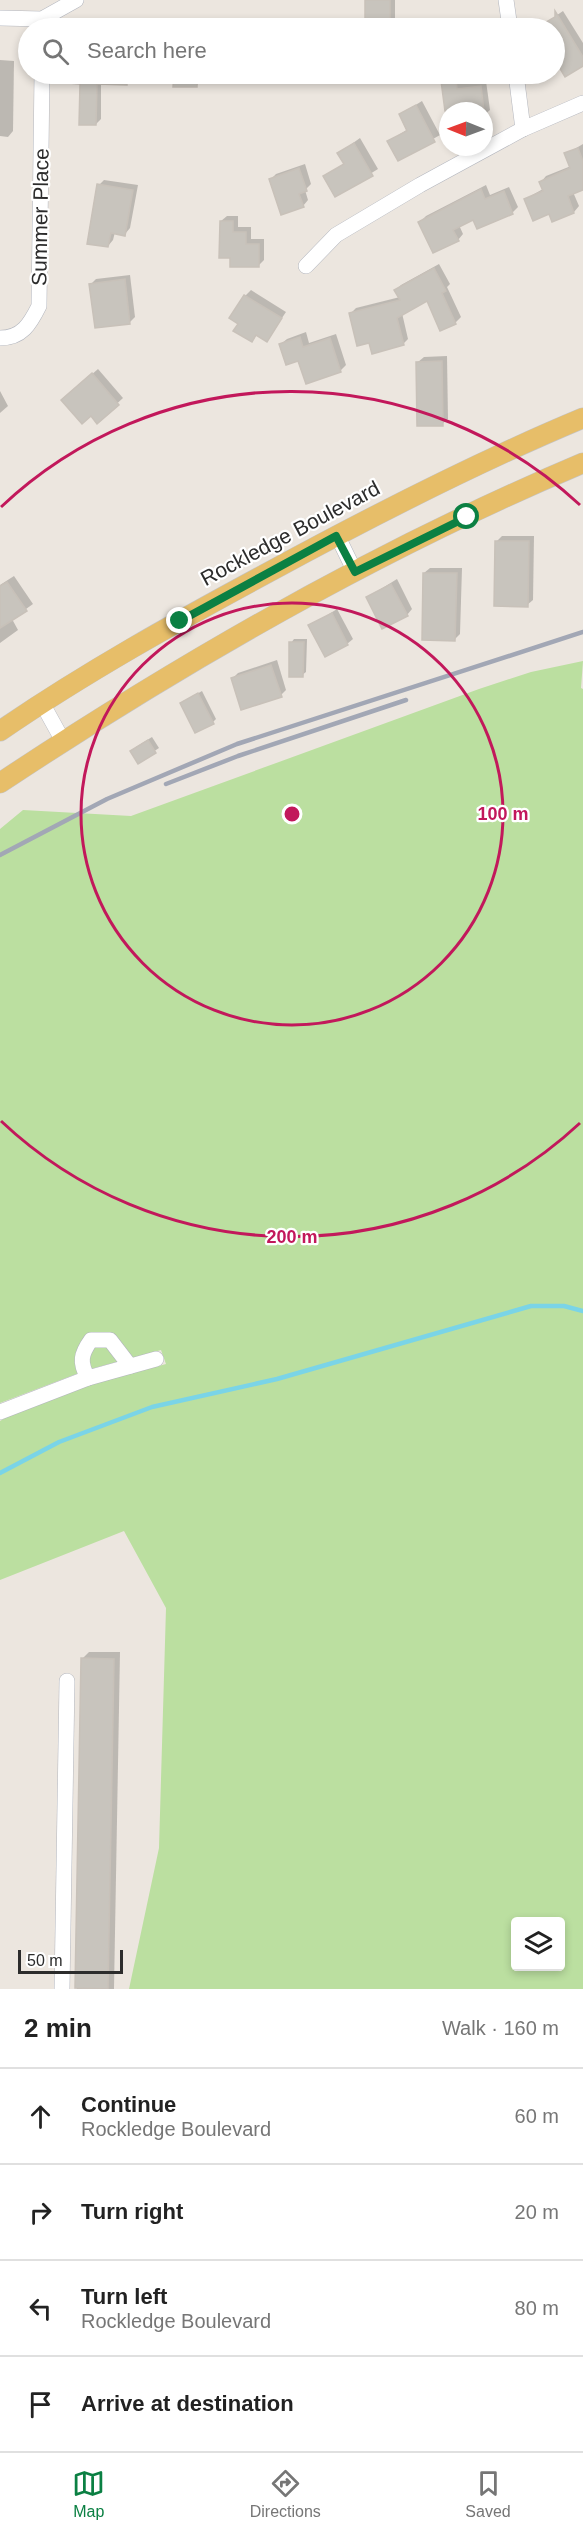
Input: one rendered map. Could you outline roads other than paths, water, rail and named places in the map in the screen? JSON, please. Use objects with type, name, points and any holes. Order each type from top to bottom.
[{"type":"main road","name":"Rockledge Boulevard","points":[[0,731],[42,702],[206,605],[470,467],[583,418]]},
{"type":"main road","points":[[0,783],[128,700],[355,572],[583,463]]},
{"type":"street","points":[[50,18],[76,0]]},
{"type":"street","points":[[506,0],[509,18]]},
{"type":"street","points":[[0,18],[18,21]]},
{"type":"street","name":"Summer Place","points":[[0,338],[9,338],[27,328],[39,306],[42,84]]},
{"type":"street","points":[[517,84],[523,129]]},
{"type":"street","points":[[306,266],[336,235],[420,185],[523,129],[583,103]]},
{"type":"street","points":[[336,536],[355,572]]},
{"type":"street","points":[[42,702],[63,741]]},
{"type":"street","points":[[88,1378],[82,1367],[81,1354],[91,1340],[110,1340],[130,1366]]},
{"type":"street","points":[[0,1412],[88,1378],[156,1359]]},
{"type":"street","points":[[62,1989],[67,1681]]},
{"type":"waterway","points":[[0,1473],[59,1442],[152,1407],[277,1379],[531,1306],[564,1306],[583,1311]]},
{"type":"railway","points":[[0,855],[107,799],[237,744],[583,632]]},
{"type":"railway","points":[[166,784],[238,756],[406,700]]}]
